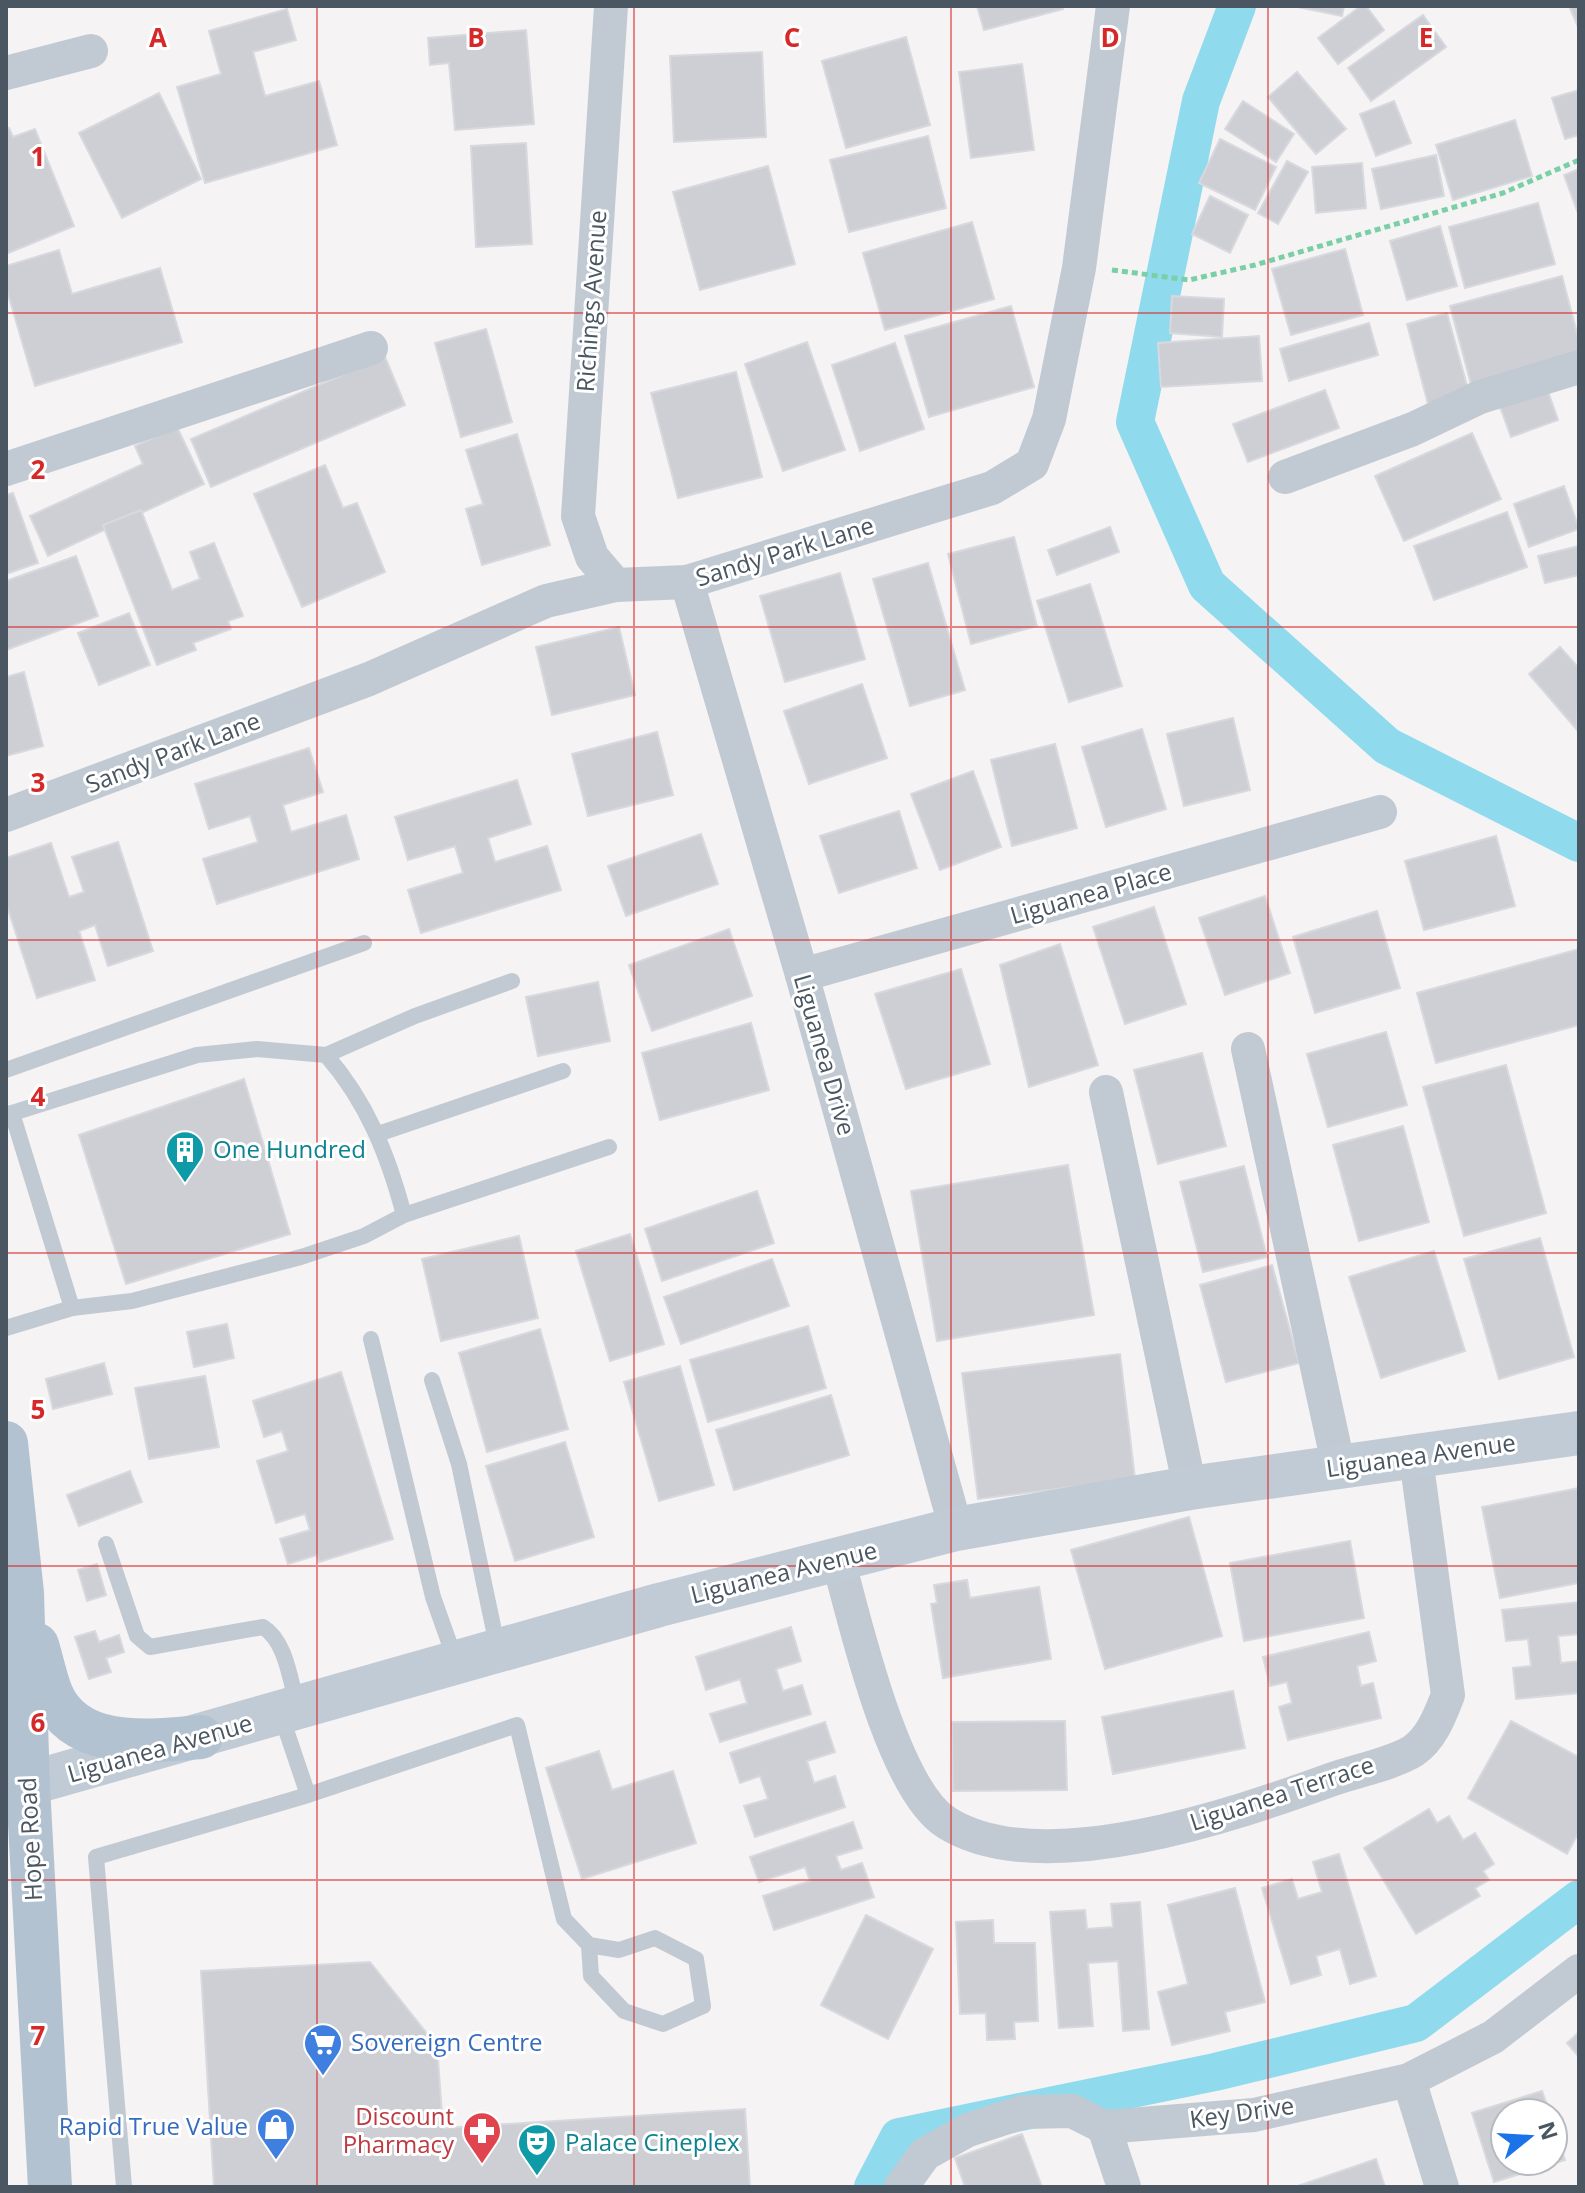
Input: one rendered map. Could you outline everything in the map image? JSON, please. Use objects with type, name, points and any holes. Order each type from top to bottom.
[{"type":"main road","name":"Liguanea Avenue","points":[[17,1788],[659,1605],[956,1529],[1190,1488],[1579,1433]]},
{"type":"main road","name":"Hope Road","points":[[6,1443],[22,1593],[17,1788],[50,2187]]},
{"type":"main road","points":[[22,1593],[52,1696],[69,1718],[107,1739],[140,1742],[201,1737]]},
{"type":"street","name":"Richings Avenue","points":[[611,6],[578,516],[592,557],[616,585]]},
{"type":"street","name":"Sandy Park Lane","points":[[6,815],[369,679],[546,601],[616,585],[687,582],[992,488],[1032,464],[1049,419],[1079,268],[1113,6]]},
{"type":"street","points":[[6,73],[91,51]]},
{"type":"street","points":[[6,469],[371,348]]},
{"type":"street","points":[[1285,477],[1413,429],[1480,397],[1579,367]]},
{"type":"street","name":"Liguanea Drive","points":[[687,582],[802,975],[956,1529]]},
{"type":"street","name":"Liguanea Place","points":[[802,975],[1380,812]]},
{"type":"street","points":[[1248,1049],[1339,1468]]},
{"type":"street","points":[[1106,1092],[1190,1488]]},
{"type":"street","name":"Liguanea Terrace","points":[[838,1559],[856,1625],[902,1764],[921,1800],[947,1823],[1002,1845],[1111,1843],[1237,1814],[1413,1751],[1436,1726],[1448,1695],[1416,1458]]},
{"type":"street","name":"Key Drive","points":[[901,2187],[925,2154],[968,2130],[1023,2112],[1072,2111],[1104,2127],[1254,2115],[1409,2080],[1493,2037],[1579,1971]]},
{"type":"street","points":[[1409,2080],[1442,2187]]},
{"type":"street","points":[[1104,2127],[1124,2187]]},
{"type":"lane","points":[[6,1070],[364,943]]},
{"type":"lane","points":[[72,1308],[9,1114],[197,1055],[257,1049],[326,1055],[415,1016],[512,981]]},
{"type":"lane","points":[[326,1055],[352,1084],[378,1134],[404,1215]]},
{"type":"lane","points":[[378,1134],[563,1071]]},
{"type":"lane","points":[[6,1328],[72,1308],[132,1301],[301,1257],[364,1236],[404,1215],[609,1147]]},
{"type":"lane","points":[[371,1339],[433,1597],[456,1664]]},
{"type":"lane","points":[[432,1380],[459,1464],[499,1651]]},
{"type":"lane","points":[[106,1544],[137,1636],[150,1647],[263,1627],[273,1633],[282,1652],[290,1712],[308,1795]]},
{"type":"lane","points":[[124,2187],[96,1857],[308,1795],[517,1725],[564,1919],[589,1945],[619,1950],[655,1938],[696,1959],[703,2006],[663,2024],[624,2011],[591,1976],[589,1945]]},
{"type":"path","points":[[1117,270],[1189,280],[1255,265],[1503,193],[1579,160]]},
{"type":"building","points":[[977,6],[1062,6],[1063,9],[984,30]]},
{"type":"building","points":[[1293,6],[1344,6],[1342,16]]},
{"type":"building","points":[[1361,6],[1366,6],[1384,30],[1338,64],[1318,38]]},
{"type":"building","points":[[1569,6],[1579,6],[1579,29]]},
{"type":"building","points":[[287,9],[296,40],[253,52],[265,96],[319,81],[337,145],[205,183],[177,87],[221,74],[209,31]]},
{"type":"building","points":[[1423,15],[1446,47],[1371,101],[1348,68]]},
{"type":"building","points":[[526,30],[534,124],[455,130],[449,63],[430,65],[428,38]]},
{"type":"building","points":[[906,37],[930,125],[846,148],[822,61]]},
{"type":"building","points":[[762,52],[766,137],[674,142],[670,56]]},
{"type":"building","points":[[1022,64],[1034,150],[971,158],[959,72]]},
{"type":"building","points":[[1297,72],[1346,129],[1316,154],[1268,97]]},
{"type":"building","points":[[1579,90],[1579,135],[1565,139],[1552,98]]},
{"type":"building","points":[[159,93],[201,179],[122,218],[79,133]]},
{"type":"building","points":[[1243,101],[1294,134],[1276,162],[1225,129]]},
{"type":"building","points":[[1394,101],[1411,143],[1376,156],[1360,114]]},
{"type":"building","points":[[1515,120],[1532,176],[1453,200],[1436,145]]},
{"type":"building","points":[[9,128],[13,137],[35,129],[74,226],[6,254],[6,129]]},
{"type":"building","points":[[928,136],[946,208],[849,232],[830,160]]},
{"type":"building","points":[[1220,139],[1276,167],[1255,210],[1199,183]]},
{"type":"building","points":[[526,143],[532,244],[476,247],[471,146]]},
{"type":"building","points":[[1436,155],[1444,196],[1381,209],[1372,169]]},
{"type":"building","points":[[1287,161],[1308,172],[1278,224],[1258,213]]},
{"type":"building","points":[[1362,163],[1366,208],[1316,213],[1312,167]]},
{"type":"building","points":[[768,166],[795,264],[700,290],[673,192]]},
{"type":"building","points":[[1579,169],[1579,216],[1564,175]]},
{"type":"building","points":[[1210,196],[1248,215],[1230,253],[1192,234]]},
{"type":"building","points":[[1538,203],[1555,264],[1465,288],[1449,227]]},
{"type":"building","points":[[972,222],[994,299],[885,330],[863,253]]},
{"type":"building","points":[[1440,226],[1457,286],[1407,300],[1390,241]]},
{"type":"building","points":[[1345,249],[1363,315],[1291,335],[1272,269]]},
{"type":"building","points":[[59,250],[72,294],[160,268],[182,342],[35,386],[6,287],[6,266]]},
{"type":"building","points":[[1562,276],[1579,341],[1579,359],[1472,388],[1450,306]]},
{"type":"building","points":[[1172,296],[1224,299],[1222,337],[1170,333]]},
{"type":"building","points":[[1011,306],[1034,387],[929,417],[905,336]]},
{"type":"building","points":[[1447,313],[1469,393],[1428,404],[1407,324]]},
{"type":"building","points":[[1369,323],[1378,355],[1289,381],[1280,349]]},
{"type":"building","points":[[486,329],[512,422],[461,437],[435,343]]},
{"type":"building","points":[[1259,336],[1262,381],[1161,387],[1158,343]]},
{"type":"building","points":[[807,342],[845,450],[783,471],[745,364]]},
{"type":"building","points":[[895,343],[924,429],[860,451],[832,365]]},
{"type":"building","points":[[385,357],[405,405],[211,487],[191,439]]},
{"type":"building","points":[[736,372],[762,477],[678,498],[651,393]]},
{"type":"building","points":[[1545,383],[1558,420],[1511,437],[1498,401]]},
{"type":"building","points":[[1325,390],[1339,428],[1248,462],[1233,424]]},
{"type":"building","points":[[177,427],[204,484],[48,556],[30,516],[143,464],[135,446]]},
{"type":"building","points":[[1472,433],[1501,499],[1404,541],[1375,476]]},
{"type":"building","points":[[517,434],[550,545],[482,565],[466,509],[483,504],[466,450]]},
{"type":"building","points":[[325,465],[343,508],[357,503],[385,572],[302,607],[254,494]]},
{"type":"building","points":[[1564,486],[1579,529],[1529,547],[1514,504]]},
{"type":"building","points":[[13,493],[38,563],[6,574],[6,495]]},
{"type":"building","points":[[141,510],[172,590],[200,579],[190,552],[214,543],[243,616],[228,621],[231,629],[193,643],[196,650],[157,665],[103,525]]},
{"type":"building","points":[[1507,512],[1527,567],[1434,600],[1414,546]]},
{"type":"building","points":[[1110,527],[1119,552],[1057,575],[1048,550]]},
{"type":"building","points":[[1014,537],[1037,626],[971,644],[948,554]]},
{"type":"building","points":[[1579,546],[1579,575],[1545,583],[1538,556]]},
{"type":"building","points":[[76,556],[98,616],[6,650],[6,581]]},
{"type":"building","points":[[928,563],[965,690],[910,706],[873,579]]},
{"type":"building","points":[[840,573],[865,659],[785,682],[760,596]]},
{"type":"building","points":[[1090,584],[1122,686],[1069,702],[1037,601]]},
{"type":"building","points":[[129,613],[150,665],[99,685],[78,633]]},
{"type":"building","points":[[619,627],[635,695],[552,715],[536,647]]},
{"type":"building","points":[[1560,647],[1579,668],[1577,730],[1529,674]]},
{"type":"building","points":[[24,672],[43,746],[6,756],[6,677]]},
{"type":"building","points":[[862,684],[887,758],[809,784],[784,711]]},
{"type":"building","points":[[1233,718],[1250,790],[1184,806],[1167,734]]},
{"type":"building","points":[[1142,729],[1166,809],[1106,827],[1082,747]]},
{"type":"building","points":[[657,732],[673,795],[588,816],[572,754]]},
{"type":"building","points":[[1055,744],[1077,828],[1012,846],[991,760]]},
{"type":"building","points":[[309,748],[323,792],[283,805],[291,832],[346,815],[359,859],[217,904],[203,859],[258,842],[250,816],[209,829],[195,784]]},
{"type":"building","points":[[973,771],[1001,847],[940,870],[911,794]]},
{"type":"building","points":[[517,780],[531,824],[488,838],[495,862],[547,846],[561,890],[421,933],[408,890],[463,873],[455,846],[408,860],[395,817]]},
{"type":"building","points":[[899,811],[917,868],[839,893],[820,836]]},
{"type":"building","points":[[701,834],[718,884],[626,916],[608,866]]},
{"type":"building","points":[[1496,836],[1515,906],[1424,930],[1405,861]]},
{"type":"building","points":[[118,842],[153,951],[108,966],[95,925],[79,931],[95,980],[37,998],[6,903],[6,858],[51,843],[69,897],[84,892],[72,857]]},
{"type":"building","points":[[1265,896],[1290,973],[1225,995],[1199,918]]},
{"type":"building","points":[[1154,907],[1186,1004],[1125,1024],[1093,927]]},
{"type":"building","points":[[1377,911],[1400,988],[1315,1013],[1293,937]]},
{"type":"building","points":[[729,929],[752,996],[652,1031],[629,965]]},
{"type":"building","points":[[1060,944],[1098,1065],[1029,1087],[1000,965]]},
{"type":"building","points":[[1579,949],[1579,1025],[1436,1063],[1417,993]]},
{"type":"building","points":[[961,969],[990,1064],[906,1089],[875,994]]},
{"type":"building","points":[[598,982],[610,1041],[538,1056],[526,997]]},
{"type":"building","points":[[751,1023],[769,1090],[660,1120],[642,1053]]},
{"type":"building","points":[[1386,1032],[1407,1105],[1328,1127],[1307,1054]]},
{"type":"building","points":[[1202,1053],[1226,1146],[1158,1164],[1134,1070]]},
{"type":"building","points":[[1506,1065],[1546,1213],[1464,1236],[1423,1087]]},
{"type":"building","name":"One Hundred","points":[[244,1079],[290,1234],[126,1284],[79,1135]]},
{"type":"building","points":[[1403,1126],[1429,1222],[1359,1241],[1333,1145]]},
{"type":"building","points":[[1068,1165],[1094,1315],[937,1341],[911,1191]]},
{"type":"building","points":[[1244,1166],[1267,1257],[1203,1272],[1180,1182]]},
{"type":"building","points":[[757,1191],[774,1243],[662,1281],[645,1229]]},
{"type":"building","points":[[630,1234],[664,1344],[610,1361],[576,1251]]},
{"type":"building","points":[[519,1236],[538,1318],[441,1341],[422,1259]]},
{"type":"building","points":[[1540,1238],[1574,1357],[1499,1379],[1464,1259]]},
{"type":"building","points":[[1434,1251],[1465,1351],[1381,1378],[1349,1277]]},
{"type":"building","points":[[772,1259],[789,1306],[681,1344],[664,1297]]},
{"type":"building","points":[[1272,1265],[1299,1363],[1226,1382],[1200,1285]]},
{"type":"building","points":[[227,1324],[234,1358],[194,1367],[187,1332]]},
{"type":"building","points":[[808,1326],[826,1388],[708,1422],[690,1360]]},
{"type":"building","points":[[540,1329],[568,1429],[487,1452],[459,1353]]},
{"type":"building","points":[[1120,1354],[1135,1479],[978,1499],[962,1373]]},
{"type":"building","points":[[104,1363],[112,1394],[53,1409],[46,1379]]},
{"type":"building","points":[[680,1366],[714,1485],[659,1501],[624,1382]]},
{"type":"building","points":[[341,1372],[393,1539],[319,1562],[317,1555],[288,1564],[280,1539],[310,1530],[305,1514],[276,1523],[257,1461],[288,1451],[282,1431],[264,1437],[253,1401]]},
{"type":"building","points":[[205,1376],[219,1447],[149,1459],[135,1388]]},
{"type":"building","points":[[831,1395],[849,1455],[734,1490],[716,1430]]},
{"type":"building","points":[[565,1442],[594,1537],[515,1561],[486,1466]]},
{"type":"building","points":[[130,1471],[142,1502],[79,1526],[67,1495]]},
{"type":"building","points":[[1579,1488],[1579,1583],[1500,1598],[1482,1507]]},
{"type":"building","points":[[1189,1517],[1222,1636],[1105,1669],[1071,1550]]},
{"type":"building","points":[[1350,1541],[1364,1618],[1244,1641],[1230,1563]]},
{"type":"building","points":[[97,1564],[106,1595],[87,1601],[78,1570]]},
{"type":"building","points":[[967,1580],[970,1598],[1039,1587],[1051,1659],[943,1678],[931,1604],[937,1603],[934,1585]]},
{"type":"building","points":[[1579,1602],[1579,1634],[1558,1636],[1561,1663],[1579,1661],[1579,1693],[1516,1699],[1513,1668],[1531,1666],[1528,1639],[1506,1641],[1502,1610]]},
{"type":"building","points":[[791,1627],[801,1661],[776,1669],[783,1691],[802,1685],[811,1714],[720,1742],[710,1714],[747,1703],[740,1679],[706,1690],[696,1657]]},
{"type":"building","points":[[95,1631],[99,1642],[119,1635],[124,1652],[106,1658],[111,1672],[89,1679],[75,1637]]},
{"type":"building","points":[[1369,1632],[1376,1661],[1357,1666],[1361,1686],[1373,1683],[1381,1718],[1288,1740],[1279,1707],[1292,1703],[1287,1682],[1270,1686],[1263,1657]]},
{"type":"building","points":[[1233,1691],[1245,1748],[1113,1774],[1102,1717]]},
{"type":"building","points":[[1065,1721],[1067,1790],[953,1791],[952,1722]]},
{"type":"building","points":[[1511,1721],[1579,1757],[1579,1832],[1567,1854],[1468,1798]]},
{"type":"building","points":[[825,1722],[835,1752],[807,1761],[814,1783],[835,1776],[845,1807],[755,1837],[744,1806],[768,1799],[760,1776],[740,1783],[730,1753]]},
{"type":"building","points":[[599,1751],[612,1790],[673,1771],[696,1843],[582,1879],[546,1768]]},
{"type":"building","points":[[1429,1809],[1437,1823],[1449,1816],[1463,1840],[1475,1833],[1494,1864],[1483,1871],[1489,1880],[1475,1888],[1480,1896],[1416,1934],[1364,1848]]},
{"type":"building","points":[[853,1822],[862,1848],[836,1856],[841,1870],[862,1863],[874,1897],[774,1930],[763,1896],[810,1881],[805,1867],[759,1882],[750,1857]]},
{"type":"building","points":[[1339,1854],[1376,1976],[1350,1984],[1340,1949],[1316,1956],[1321,1975],[1291,1984],[1262,1888],[1292,1879],[1298,1899],[1322,1892],[1313,1862]]},
{"type":"building","points":[[1235,1888],[1265,2002],[1225,2012],[1230,2031],[1172,2045],[1158,1992],[1188,1984],[1168,1905]]},
{"type":"building","points":[[1140,1902],[1149,2029],[1123,2031],[1118,1961],[1088,1963],[1093,2026],[1059,2028],[1050,1912],[1085,1910],[1087,1929],[1113,1927],[1111,1904]]},
{"type":"building","points":[[866,1915],[933,1949],[888,2039],[821,2005]]},
{"type":"building","points":[[993,1920],[994,1943],[1035,1943],[1038,2021],[1014,2022],[1015,2039],[987,2040],[986,2013],[960,2014],[956,1922]]},
{"type":"building","name":"Sovereign Centre","points":[[370,1962],[437,2046],[443,2128],[745,2109],[750,2187],[214,2187],[201,1971]]},
{"type":"building","points":[[1579,2032],[1579,2057],[1567,2043]]},
{"type":"building","points":[[1542,2091],[1544,2097],[1523,2097]]},
{"type":"building","points":[[1489,2108],[1489,2166],[1472,2113]]},
{"type":"building","points":[[1022,2134],[1042,2187],[965,2187],[955,2158]]},
{"type":"building","points":[[1376,2159],[1385,2187],[1295,2187]]},
{"type":"building","points":[[1492,2177],[1510,2177],[1494,2182]]},
{"type":"waterway","points":[[1237,6],[1201,101],[1135,422],[1207,585],[1387,746],[1579,843]]},
{"type":"waterway","points":[[873,2187],[899,2137],[1215,2072],[1416,2023],[1579,1899]]},
{"type":"place","name":"One Hundred","points":[[185,1184]]},
{"type":"place","name":"Sovereign Centre","points":[[323,2077]]},
{"type":"place","name":"Rapid True Value","points":[[276,2161]]},
{"type":"place","name":"Discount Pharmacy","points":[[482,2165]]},
{"type":"place","name":"Palace Cineplex","points":[[537,2177]]}]
